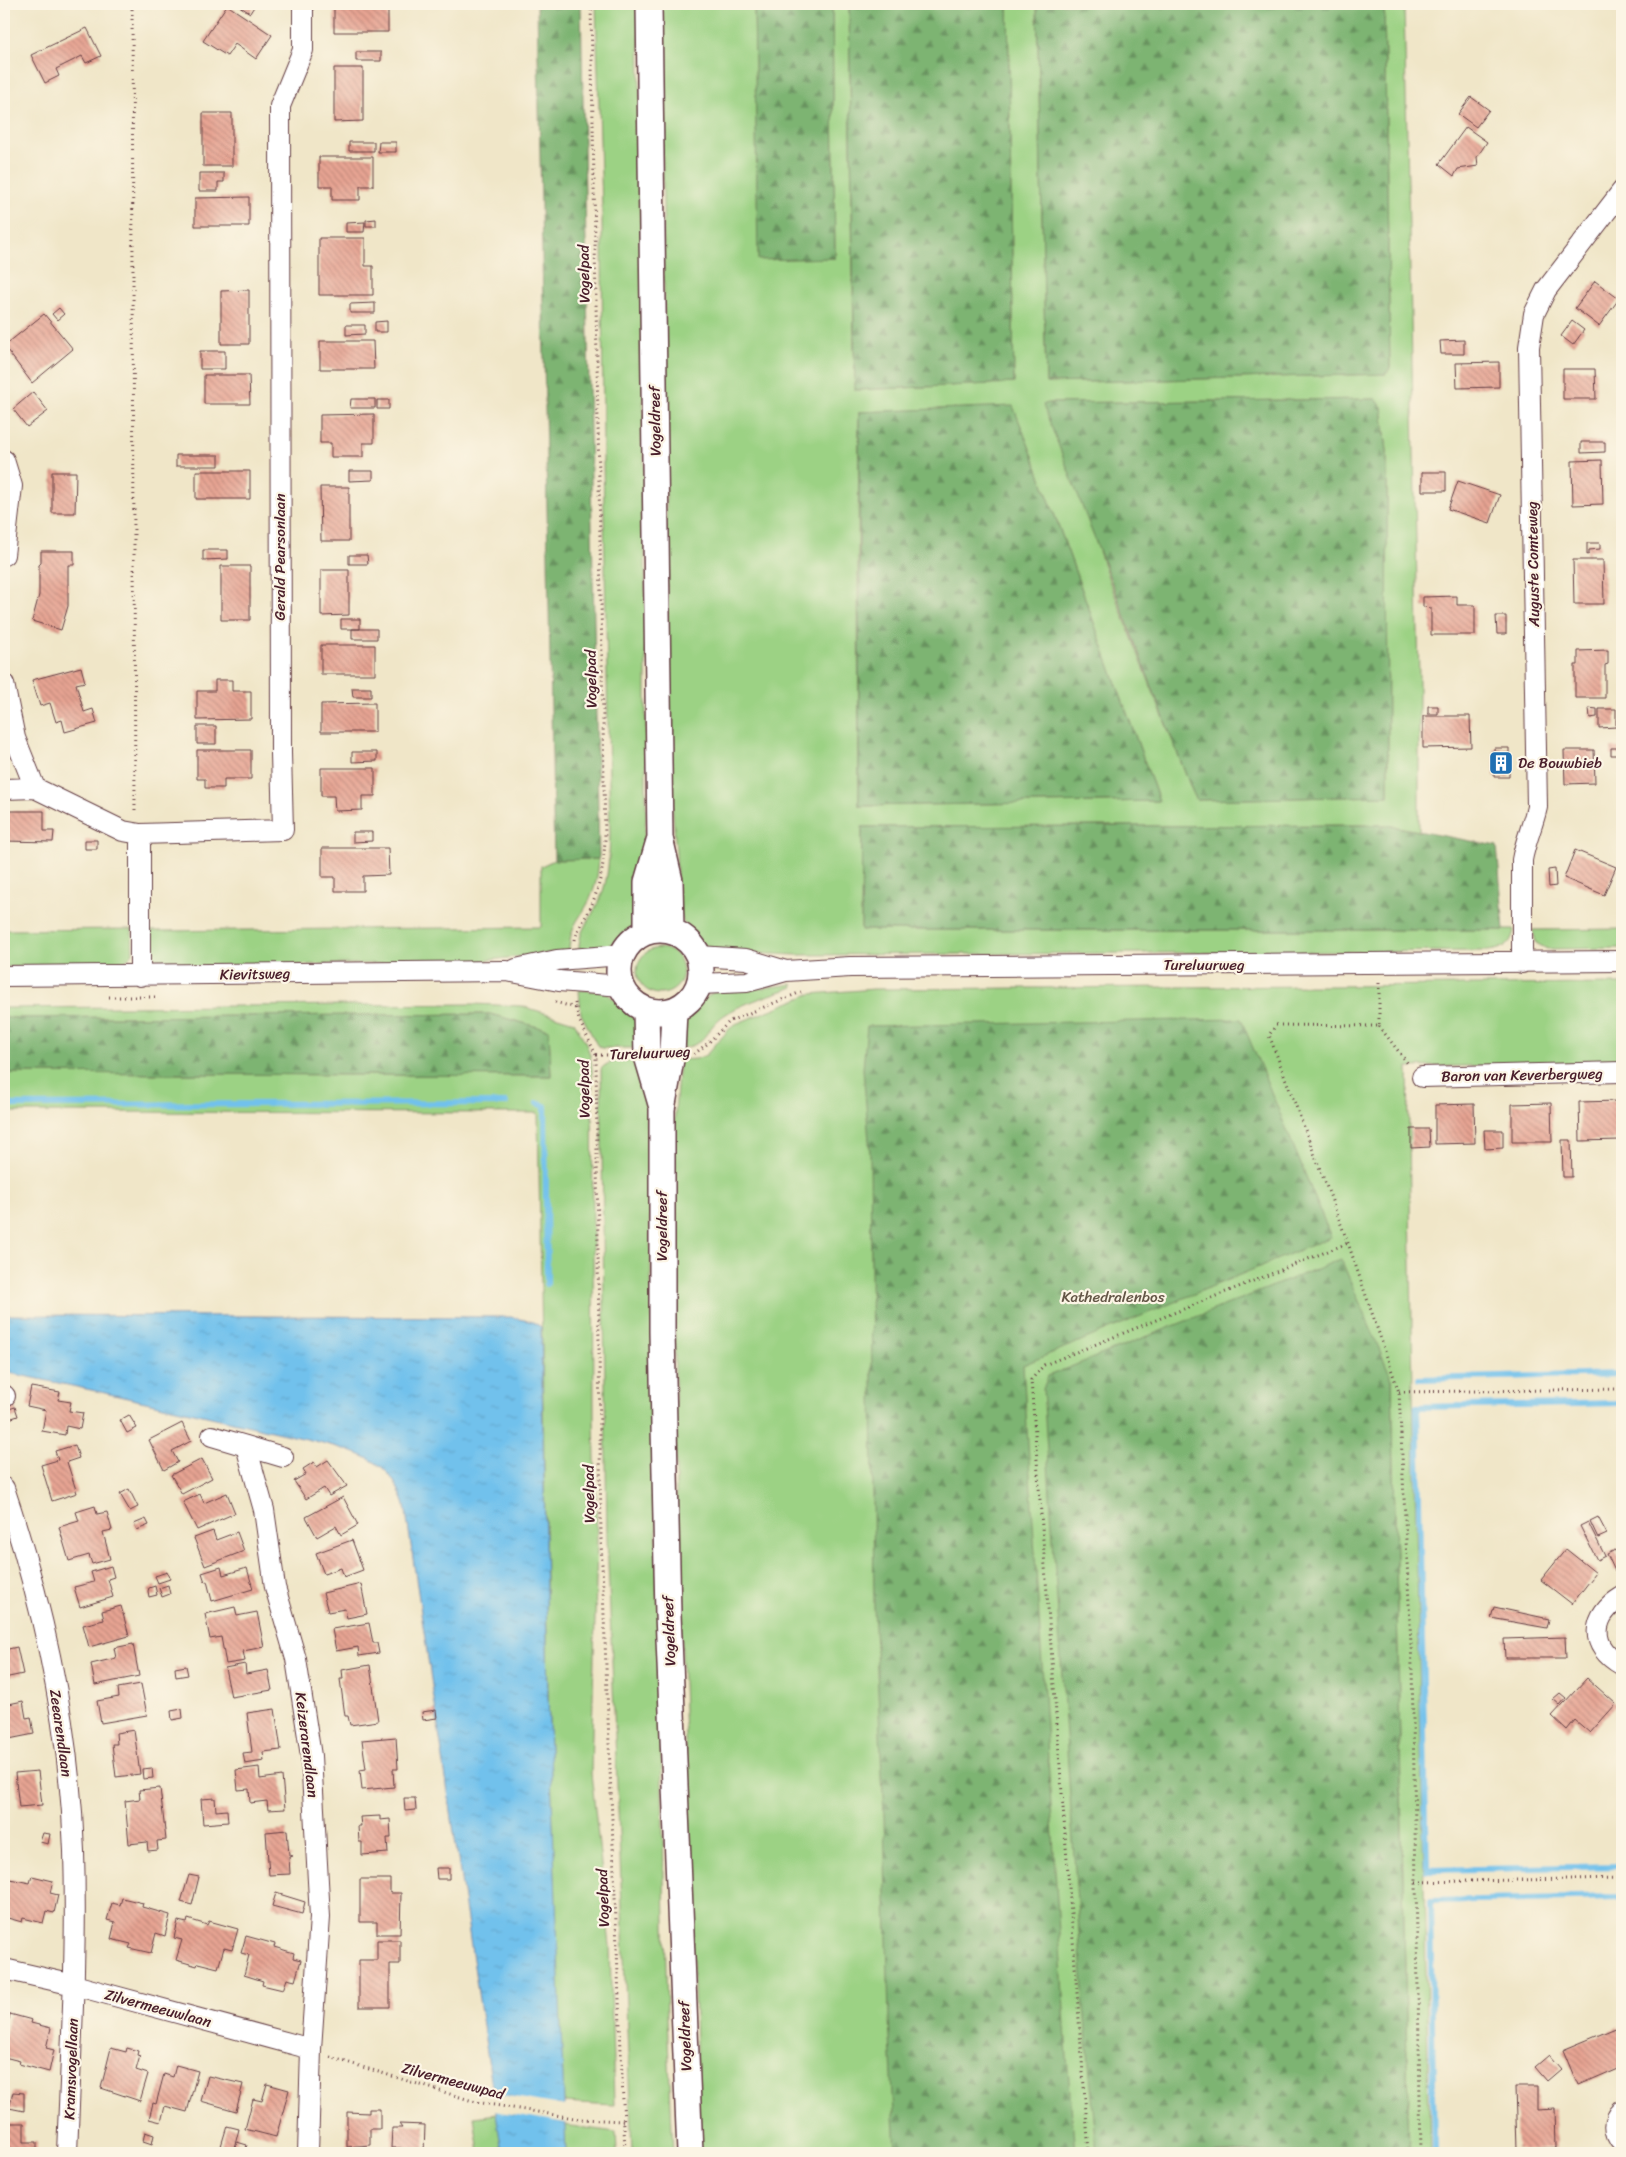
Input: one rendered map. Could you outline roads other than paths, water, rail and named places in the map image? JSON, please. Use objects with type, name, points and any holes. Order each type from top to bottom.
[{"type":"main road","name":"Vogeldreef","points":[[649,4],[660,838],[670,882],[659,931]]},
{"type":"main road","points":[[659,931],[688,940],[699,956],[702,965],[700,984],[694,996],[685,1005],[674,1011],[655,1013],[636,1005],[627,997],[619,976],[622,955],[628,945],[636,937],[659,931]]},
{"type":"main road","name":"Vogeldreef","points":[[646,1010],[648,1056],[662,1109]]},
{"type":"main road","name":"Vogeldreef","points":[[674,1011],[672,1054],[662,1109],[662,1332],[668,1614],[690,2153]]},
{"type":"street","name":"Gerald Pearsonlaan","points":[[140,834],[283,830],[281,753],[280,106],[303,50],[302,4]]},
{"type":"street","name":"Auguste Comteweg","points":[[1522,963],[1522,860],[1524,846],[1531,830],[1537,807],[1529,347],[1534,314],[1546,290],[1622,191]]},
{"type":"street","points":[[4,460],[12,486],[4,555]]},
{"type":"street","points":[[4,684],[15,738],[35,788]]},
{"type":"street","points":[[4,789],[35,788],[123,831],[140,834],[140,976]]},
{"type":"street","name":"Kievitsweg","points":[[507,971],[558,960],[622,955]]},
{"type":"street","name":"Tureluurweg","points":[[699,956],[746,959],[786,970]]},
{"type":"street","name":"Tureluurweg","points":[[700,984],[747,982],[786,970],[850,967],[1622,961]]},
{"type":"street","name":"Kievitsweg","points":[[4,976],[507,971],[572,982],[622,986]]},
{"type":"street","name":"Baron van Keverbergweg","points":[[1422,1077],[1622,1072]]},
{"type":"street","points":[[212,1436],[283,1457]]},
{"type":"street","name":"Keizerarendlaan","points":[[246,1446],[264,1510],[274,1587],[296,1659],[311,1756],[320,1917],[311,2049],[308,2153]]},
{"type":"street","name":"Zeearendlaan","points":[[4,1488],[16,1525],[46,1637],[64,1738],[74,1850],[74,1984]]},
{"type":"street","points":[[1622,1597],[1604,1610],[1597,1627],[1601,1644],[1612,1659],[1622,1665]]},
{"type":"street","name":"Zilvermeeuwlaan","points":[[4,1969],[74,1984],[311,2049]]},
{"type":"street","name":"Kramsvogellaan","points":[[67,2153],[74,1984]]},
{"type":"street","points":[[1622,2110],[1619,2112],[1615,2126],[1618,2138],[1622,2142]]},
{"type":"water","points":[[4,1315],[511,1317],[533,1322],[541,1327],[548,1698],[566,2153],[502,2153],[405,1505],[394,1481],[376,1463],[337,1447],[134,1399],[4,1372]]},
{"type":"waterway","points":[[4,1105],[506,1103]]},
{"type":"waterway","points":[[537,1103],[545,1106],[547,1284]]},
{"type":"waterway","points":[[1419,1379],[1622,1374]]},
{"type":"waterway","points":[[1622,1403],[1417,1407],[1427,1870],[1622,1866]]},
{"type":"waterway","points":[[1434,2153],[1430,1901],[1622,1897]]},
{"type":"place","name":"De Bouwbieb","points":[[1501,763]]},
{"type":"park label","name":"Kathedralenbos","points":[[1113,1297]]}]
